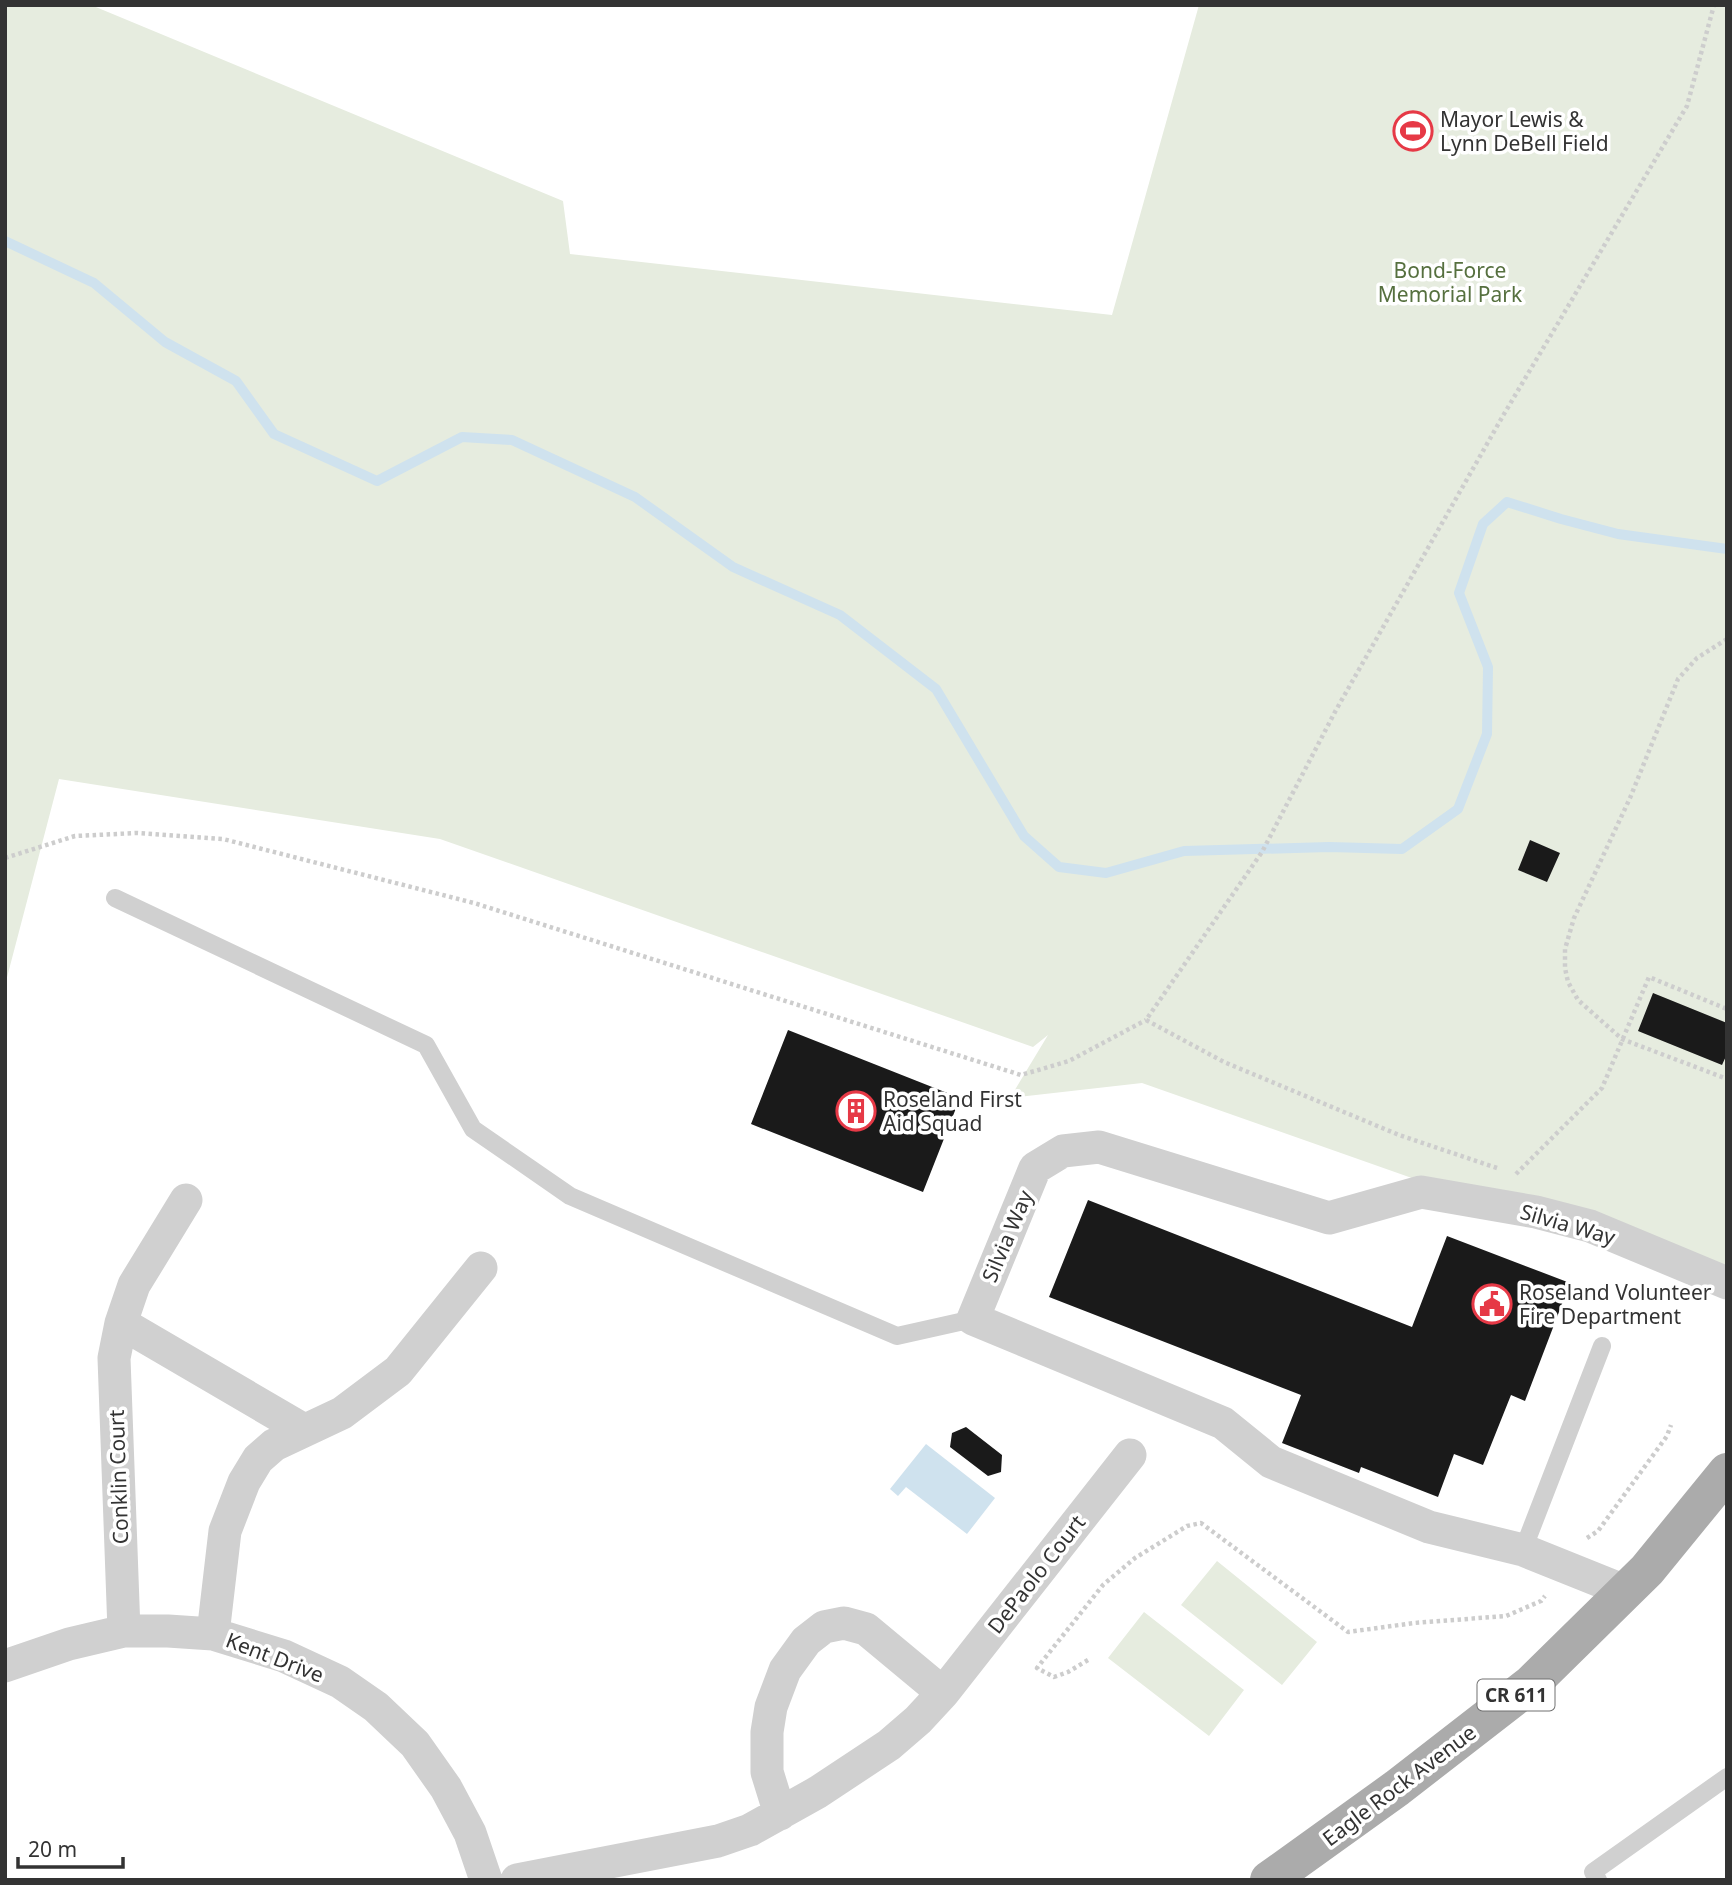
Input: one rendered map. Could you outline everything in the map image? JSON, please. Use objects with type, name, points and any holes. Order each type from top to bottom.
[{"type":"main road","name":"Eagle Rock Avenue","points":[[1269,1880],[1304,1864],[1531,1684],[1647,1570],[1727,1472]]},
{"type":"street","name":"Silvia Way","points":[[973,1319],[1035,1168],[1063,1151],[1099,1147],[1329,1218],[1421,1192],[1536,1212],[1590,1226],[1727,1283]]},
{"type":"street","name":"Conklin Court","points":[[124,1631],[114,1358],[121,1324],[134,1285],[187,1200]]},
{"type":"street","points":[[213,1634],[225,1531],[244,1482],[258,1459],[274,1446],[342,1413],[398,1371],[481,1268]]},
{"type":"street","points":[[973,1319],[1223,1423],[1271,1462],[1429,1527],[1523,1550],[1625,1591]]},
{"type":"street","points":[[121,1324],[304,1430]]},
{"type":"street","name":"DePaolo Court","points":[[517,1880],[718,1842],[750,1830],[780,1814],[889,1745],[918,1720],[943,1693],[1130,1455]]},
{"type":"street","points":[[780,1814],[766,1772],[771,1707],[785,1670],[806,1641],[824,1627],[844,1623],[866,1629],[943,1693]]},
{"type":"street","name":"Kent Drive","points":[[5,1666],[69,1644],[124,1631],[213,1634],[284,1656],[340,1682],[376,1707],[415,1744],[446,1788],[470,1833],[486,1880]]},
{"type":"lane","points":[[115,898],[426,1045],[473,1129],[569,1196],[897,1336],[973,1319]]},
{"type":"lane","points":[[1523,1550],[1602,1346]]},
{"type":"lane","points":[[1598,1880],[1593,1872],[1727,1777]]},
{"type":"path","points":[[5,858],[75,836],[137,833],[223,839],[474,903],[1021,1075],[1069,1061],[1146,1020],[1262,852],[1336,710],[1497,426],[1687,106],[1714,5]]},
{"type":"path","points":[[1727,639],[1696,658],[1678,679],[1630,798],[1574,918],[1565,949],[1568,982],[1578,1000],[1622,1039],[1727,1079]]},
{"type":"path","points":[[1146,1020],[1224,1062],[1399,1135],[1516,1174],[1602,1088],[1649,977],[1727,1009]]},
{"type":"path","points":[[1088,1661],[1054,1677],[1037,1668],[1103,1586],[1135,1558],[1187,1526],[1201,1523],[1348,1632],[1414,1623],[1506,1616],[1541,1601],[1587,1538],[1598,1531],[1667,1436],[1671,1425]]},
{"type":"green space","name":"Bond-Force Memorial Park","points":[[5,5],[91,5],[563,201],[570,254],[1112,315],[1199,5],[1727,5],[1727,1289],[1142,1083],[1010,1098],[1048,1035],[1033,1047],[440,839],[59,779],[5,985]]},
{"type":"green space","points":[[1217,1561],[1317,1642],[1282,1685],[1181,1605]]},
{"type":"green space","points":[[1144,1612],[1244,1690],[1209,1736],[1108,1658]]},
{"type":"water","points":[[926,1444],[995,1498],[967,1534],[906,1487],[898,1496],[890,1489]]},
{"type":"building","points":[[1530,840],[1560,853],[1547,882],[1518,870]]},
{"type":"building","points":[[1653,993],[1727,1023],[1727,1054],[1722,1065],[1638,1031]]},
{"type":"building","name":"Roseland First Aid Squad","points":[[788,1030],[960,1098],[923,1192],[751,1124]]},
{"type":"building","points":[[1088,1200],[1412,1327],[1447,1236],[1570,1283],[1525,1401],[1511,1395],[1483,1465],[1454,1454],[1438,1497],[1361,1467],[1359,1473],[1282,1443],[1301,1395],[1049,1297]]},
{"type":"building","points":[[966,1427],[1002,1455],[1001,1472],[988,1476],[950,1447],[952,1433]]},
{"type":"waterway","points":[[5,241],[94,283],[165,342],[236,381],[274,434],[377,481],[462,437],[512,440],[635,497],[733,567],[840,615],[936,689],[1024,836],[1059,867],[1106,873],[1184,851],[1329,847],[1402,849],[1458,809],[1487,734],[1488,667],[1459,593],[1483,524],[1507,502],[1618,534],[1727,549]]},
{"type":"place","name":"Mayor Lewis & Lynn DeBell Field","points":[[1413,131]]},
{"type":"place","name":"Roseland First Aid Squad","points":[[856,1111]]},
{"type":"place","name":"Roseland Volunteer Fire Department","points":[[1492,1304]]}]
